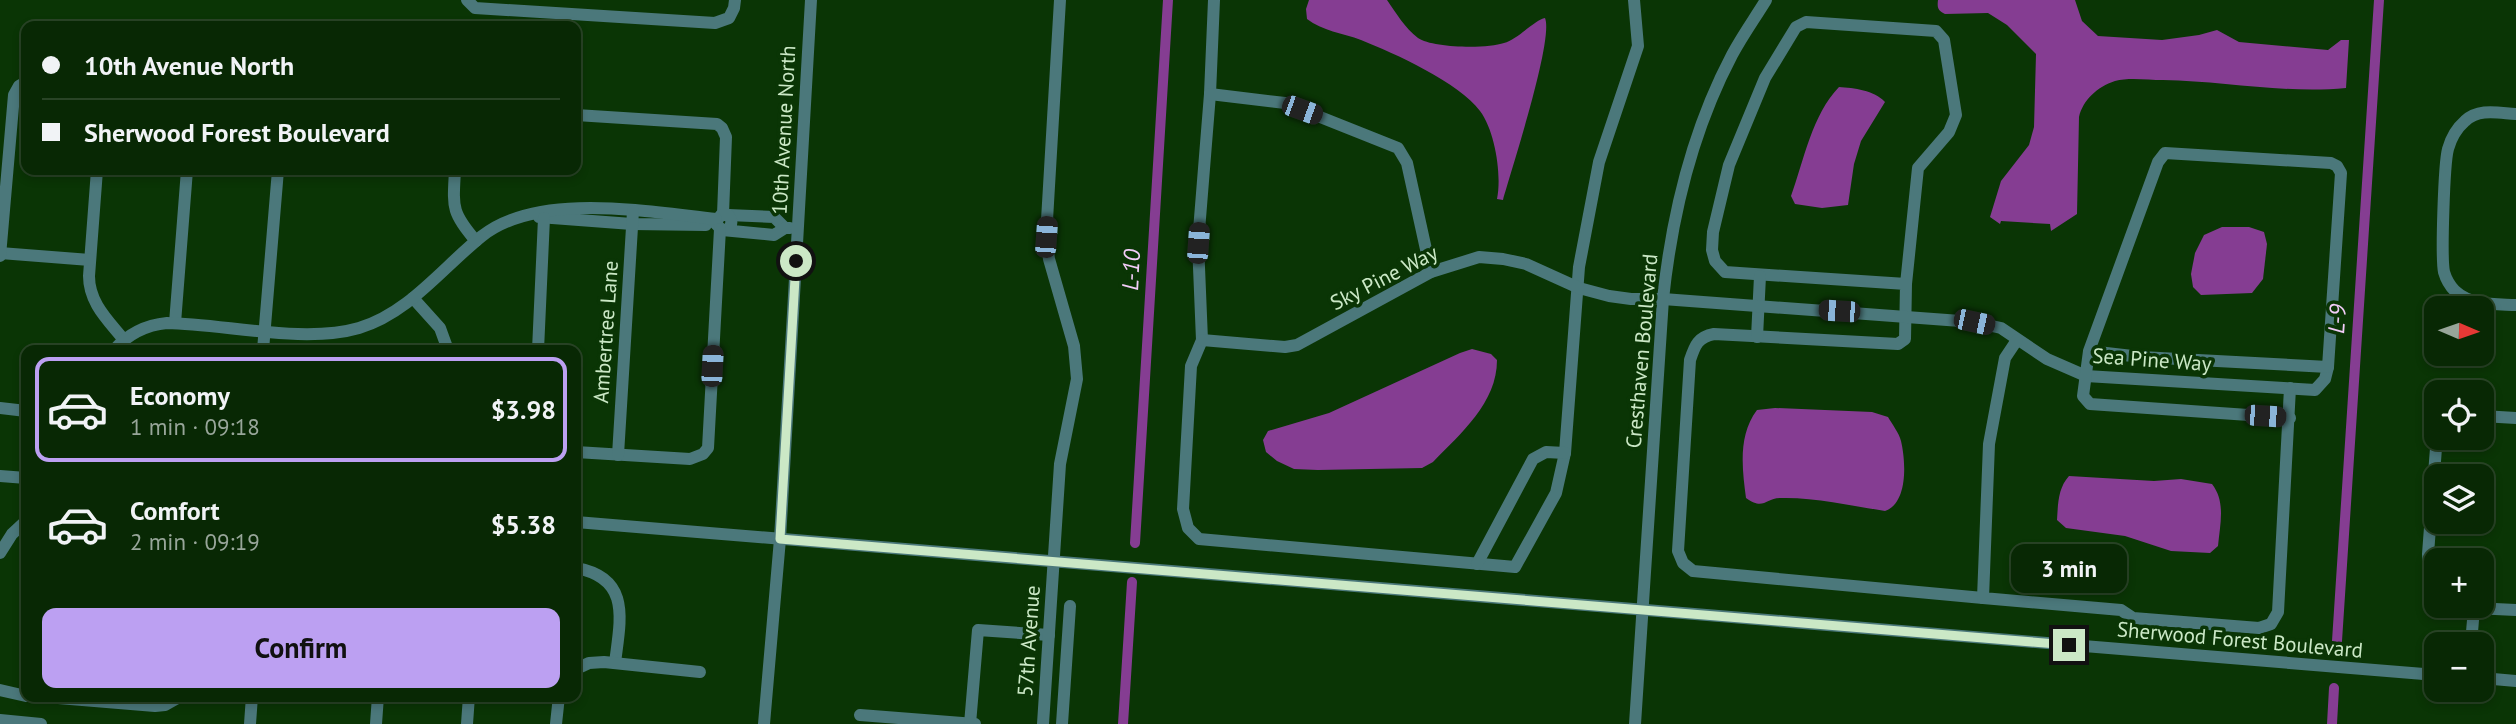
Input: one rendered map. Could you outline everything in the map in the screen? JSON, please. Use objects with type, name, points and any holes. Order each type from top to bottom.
[{"type":"street","points":[[467,0],[475,8],[715,23],[729,18],[735,0]]},
{"type":"street","name":"10th Avenue North","points":[[764,724],[780,539],[792,228],[811,0]]},
{"type":"street","name":"57th Avenue","points":[[1042,724],[1062,447],[1077,379],[1074,346],[1049,259],[1046,237],[1059,0]]},
{"type":"street","points":[[1214,0],[1210,94],[1198,243],[1202,340],[1191,366],[1183,509],[1188,528],[1199,539],[1515,567],[1556,493],[1565,453],[1579,267],[1599,162],[1638,46],[1633,0]]},
{"type":"street","name":"Cresthaven Boulevard","points":[[1635,724],[1663,299],[1672,232],[1679,198],[1700,129],[1732,54],[1766,0]]},
{"type":"street","points":[[1906,284],[1725,272],[1715,261],[1712,250],[1713,232],[1729,165],[1765,78],[1796,27],[1806,22],[1936,31],[1944,40],[1956,115],[1949,132],[1918,168],[1906,284],[1905,339],[1898,344],[1714,334],[1704,336],[1695,343],[1690,360],[1678,551],[1683,563],[1693,571],[2121,610],[2133,618],[2259,628],[2271,624],[2278,612],[2290,388]]},
{"type":"street","points":[[21,85],[14,95],[0,254],[90,260]]},
{"type":"street","points":[[1210,94],[1285,103],[1398,148],[1407,163],[1431,272]]},
{"type":"street","points":[[2516,114],[2488,112],[2475,115],[2463,122],[2454,135],[2447,155],[2443,265],[2450,285],[2465,298],[2516,305]]},
{"type":"street","points":[[581,115],[717,124],[726,138],[708,448],[703,454],[690,459],[581,452]]},
{"type":"street","points":[[2090,351],[2141,357],[2328,367],[2341,173],[2337,166],[2331,163],[2165,153],[2158,162],[2090,351],[2083,396],[2090,404],[2290,418]]},
{"type":"street","points":[[97,175],[89,284],[93,299],[124,340]]},
{"type":"street","points":[[175,323],[187,175]]},
{"type":"street","points":[[264,345],[278,175]]},
{"type":"street","points":[[455,175],[454,209],[460,223],[476,241]]},
{"type":"street","points":[[119,345],[137,331],[152,325],[175,323],[319,334],[340,332],[379,320],[413,298],[476,241],[503,223],[538,217],[722,222],[774,217],[792,228]]},
{"type":"street","points":[[538,217],[538,345]]},
{"type":"street","name":"Ambertree Lane","points":[[618,454],[633,218]]},
{"type":"street","name":"Sky Pine Way","points":[[1202,340],[1285,347],[1297,345],[1431,272],[1463,261],[1487,257],[1534,266],[1579,288],[1609,296],[1663,299]]},
{"type":"street","points":[[1757,337],[1760,276]]},
{"type":"street","points":[[413,298],[440,328],[446,345]]},
{"type":"street","name":"Sea Pine Way","points":[[1663,299],[1974,322],[2001,328],[2062,367],[2086,376],[2315,390],[2325,379],[2328,367]]},
{"type":"street","points":[[1983,597],[1989,444],[2005,358],[2017,340]]},
{"type":"street","points":[[0,408],[21,410]]},
{"type":"street","points":[[2494,417],[2516,418]]},
{"type":"street","points":[[2428,548],[2436,450]]},
{"type":"street","points":[[1477,564],[1533,459],[1546,452],[1565,453]]},
{"type":"street","points":[[0,476],[21,478]]},
{"type":"street","name":"Sherwood Forest Boulevard","points":[[581,522],[2424,674]]},
{"type":"street","points":[[0,553],[21,526]]},
{"type":"street","points":[[581,570],[610,583],[614,590],[620,613],[615,663]]},
{"type":"street","points":[[1062,724],[1070,606]]},
{"type":"street","points":[[2494,609],[2516,610]]},
{"type":"street","points":[[860,715],[973,724],[978,630],[1049,635]]},
{"type":"street","points":[[581,667],[589,663],[615,663],[700,672]]},
{"type":"street","points":[[2494,679],[2516,681]]},
{"type":"street","points":[[0,690],[21,695]]},
{"type":"street","points":[[106,702],[155,706],[170,702]]},
{"type":"street","points":[[250,724],[251,702]]},
{"type":"street","points":[[376,724],[378,702]]},
{"type":"street","points":[[467,724],[469,702]]},
{"type":"street","points":[[556,724],[558,702]]},
{"type":"street","points":[[0,720],[40,724]]},
{"type":"shaded area","points":[[1309,0],[1387,0],[1418,38],[1447,46],[1504,43],[1545,18],[1546,31],[1538,77],[1503,200],[1497,199],[1498,166],[1490,130],[1480,111],[1470,100],[1408,61],[1313,23],[1307,19]]},
{"type":"shaded area","points":[[1938,0],[2075,0],[2082,21],[2098,36],[2162,40],[2217,30],[2239,42],[2328,50],[2341,40],[2349,40],[2346,88],[2278,88],[2139,79],[2108,84],[2087,100],[2079,117],[2077,214],[2051,231],[2050,224],[2001,221],[2000,224],[1990,217],[2001,181],[2029,145],[2034,127],[2036,54],[2007,25],[1988,13],[1945,14],[1938,9]]},
{"type":"shaded area","points":[[1839,87],[1870,92],[1885,102],[1861,141],[1854,164],[1848,205],[1822,208],[1795,204],[1791,196],[1815,124]]},
{"type":"shaded area","points":[[2222,227],[2249,227],[2264,232],[2267,244],[2263,279],[2252,293],[2201,295],[2193,287],[2191,274],[2195,253],[2204,235]]},
{"type":"shaded area","points":[[1472,349],[1491,354],[1497,360],[1491,390],[1466,428],[1433,462],[1422,468],[1294,469],[1266,452],[1263,440],[1268,431],[1329,413]]},
{"type":"shaded area","points":[[1775,408],[1872,412],[1888,417],[1900,438],[1903,450],[1904,481],[1898,500],[1885,511],[1806,499],[1776,499],[1761,504],[1746,498],[1743,452],[1747,430],[1757,410]]},
{"type":"shaded area","points":[[2069,476],[2154,481],[2181,479],[2212,484],[2221,506],[2218,546],[2210,553],[2171,551],[2125,536],[2066,528],[2057,520],[2058,502]]},
{"type":"waterway","name":"L-10","points":[[1135,543],[1168,0]]},
{"type":"waterway","name":"L-9","points":[[2337,641],[2379,0]]},
{"type":"waterway","name":"L-10","points":[[1123,724],[1132,582]]},
{"type":"waterway","name":"L-9","points":[[2332,724],[2334,688]]},
{"type":"route","points":[[796,261],[780,539],[2069,645]]}]
